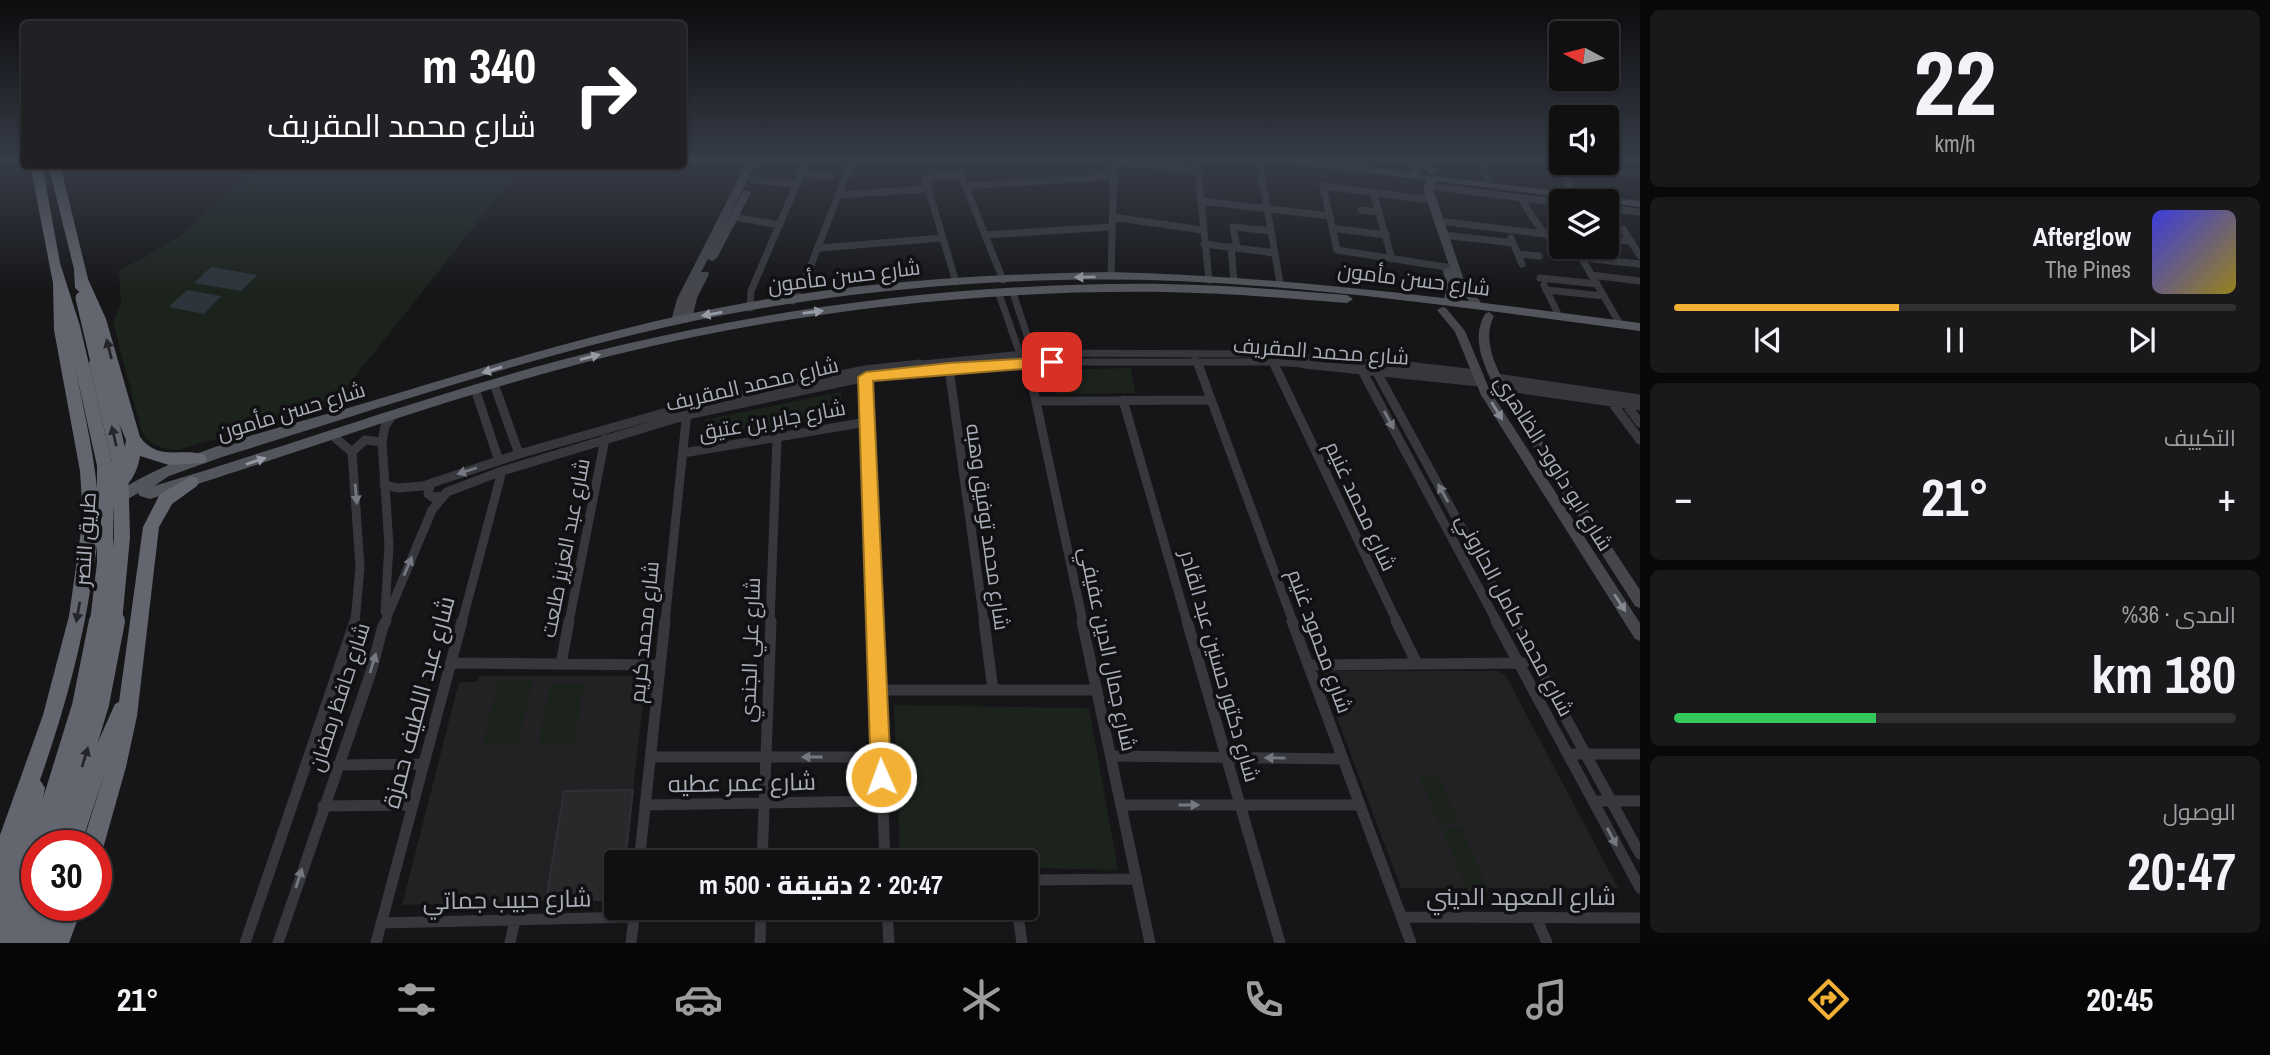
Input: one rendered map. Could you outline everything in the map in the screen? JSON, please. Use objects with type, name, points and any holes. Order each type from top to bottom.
[{"type":"highway","name":"طريق النصر","points":[[0,864],[38,762],[67,661],[88,550],[90,523],[88,471],[61,330],[60,282],[44,204]]},
{"type":"highway","points":[[63,204],[81,279],[89,289],[102,323],[133,441],[132,464],[127,477],[110,489],[89,494]]},
{"type":"highway","points":[[44,830],[69,754],[88,677],[101,600],[107,542],[105,466],[75,301],[81,279]]},
{"type":"highway","points":[[60,282],[75,301],[120,461],[122,537],[114,628],[99,704],[61,830]]},
{"type":"highway","points":[[133,441],[152,455],[199,459]]},
{"type":"highway","points":[[97,830],[116,767],[130,692],[150,533],[166,499],[191,482]]},
{"type":"highway","points":[[88,550],[150,533]]},
{"type":"highway","points":[[77,830],[94,773],[130,692]]},
{"type":"highway","points":[[0,903],[29,821],[38,762]]},
{"type":"highway","points":[[1,943],[21,892]]},
{"type":"highway","points":[[19,943],[28,921]]},
{"type":"highway","points":[[38,943],[46,921]]},
{"type":"highway","points":[[58,943],[66,921]]},
{"type":"main road","points":[[681,320],[682,299],[731,204]]},
{"type":"main road","name":"شارع حسن مأمون","points":[[90,523],[125,492],[199,459],[515,363],[681,320],[793,301],[908,286],[1111,276],[1280,283],[1640,337]]},
{"type":"main road","points":[[956,282],[951,284],[948,290],[961,297]]},
{"type":"main road","points":[[908,286],[920,292],[913,300]]},
{"type":"main road","name":"شارع حسن مأمون","points":[[168,471],[146,484],[145,492],[191,482],[475,389],[686,334],[788,316],[913,300],[1109,288],[1192,289],[1479,306],[1640,327]]},
{"type":"street","points":[[681,320],[740,204]]},
{"type":"street","points":[[750,308],[750,294],[789,204]]},
{"type":"street","points":[[793,301],[804,283],[835,204]]},
{"type":"street","points":[[932,204],[956,282]]},
{"type":"street","points":[[973,204],[1003,280]]},
{"type":"street","points":[[1111,276],[1113,204]]},
{"type":"street","points":[[1200,204],[1209,279]]},
{"type":"street","points":[[1229,204],[1329,216]]},
{"type":"street","points":[[1266,204],[1280,283]]},
{"type":"street","points":[[1327,204],[1336,248],[1339,251],[1446,267]]},
{"type":"street","points":[[1377,204],[1392,259]]},
{"type":"street","points":[[1431,204],[1446,267],[1457,287],[1479,306]]},
{"type":"street","points":[[1434,204],[1457,287],[1445,306]]},
{"type":"street","points":[[1525,204],[1549,239]]},
{"type":"street","points":[[1619,206],[1640,212]]},
{"type":"street","points":[[1361,210],[1379,212]]},
{"type":"street","points":[[734,216],[780,225]]},
{"type":"street","points":[[1112,217],[1203,230]]},
{"type":"street","points":[[1439,220],[1549,235]]},
{"type":"street","points":[[985,235],[1111,227]]},
{"type":"street","points":[[1234,280],[1233,227],[1271,231]]},
{"type":"street","points":[[1332,228],[1385,235]]},
{"type":"street","points":[[1601,259],[1640,263],[1623,229]]},
{"type":"street","points":[[1508,230],[1522,264]]},
{"type":"street","points":[[1443,235],[1513,243]]},
{"type":"street","points":[[819,248],[942,238]]},
{"type":"street","points":[[1619,240],[1631,241]]},
{"type":"street","points":[[1204,244],[1275,253]]},
{"type":"street","points":[[1518,254],[1539,256]]},
{"type":"street","points":[[1582,259],[1620,324]]},
{"type":"street","points":[[1591,275],[1640,281]]},
{"type":"street","points":[[1559,316],[1540,278],[1597,284]]},
{"type":"street","points":[[1546,290],[1604,296]]},
{"type":"street","name":"شارع جمال الدين عفيفي","points":[[1013,293],[1150,943]]},
{"type":"street","name":"شارع جمال الدين عفيفي","points":[[999,294],[1027,357]]},
{"type":"street","name":"شارع ابو داوود الظاهري","points":[[1445,306],[1465,340],[1478,378],[1640,635]]},
{"type":"street","name":"شارع ابو داوود الظاهري","points":[[1489,316],[1483,328],[1498,382],[1640,602]]},
{"type":"street","points":[[1465,340],[1474,337],[1485,342]]},
{"type":"street","name":"شارع محمد المقريف","points":[[443,496],[519,454],[687,410],[866,374],[1027,357],[1270,354],[1478,378]]},
{"type":"street","name":"شارع محمد المقريف","points":[[866,374],[949,368],[1027,357]]},
{"type":"street","name":"شارع محمد المقريف","points":[[1195,357],[1359,364]]},
{"type":"street","name":"شارع محمود غنيم","points":[[1195,357],[1411,943]]},
{"type":"street","name":"شارع محمد غنيم","points":[[1273,362],[1416,664]]},
{"type":"street","name":"شارع محمد كامل الحاروني","points":[[1359,364],[1640,888]]},
{"type":"street","name":"شارع محمد كامل الحاروني","points":[[1373,366],[1640,853]]},
{"type":"street","name":"شارع محمد توفيق وهبه","points":[[949,368],[993,690]]},
{"type":"street","points":[[866,374],[884,850]]},
{"type":"street","points":[[1498,382],[1605,394],[1626,404],[1640,406]]},
{"type":"street","points":[[1498,382],[1615,399],[1640,399]]},
{"type":"street","points":[[494,384],[519,454]]},
{"type":"street","points":[[475,389],[500,466]]},
{"type":"street","points":[[1615,399],[1640,440]]},
{"type":"street","points":[[1037,401],[1211,400]]},
{"type":"street","name":"شارع دكتور حسنين عبد القادر","points":[[1123,401],[1280,943]]},
{"type":"street","points":[[1626,404],[1640,423]]},
{"type":"street","name":"شارع محمد المقريف","points":[[384,485],[406,488],[430,484],[605,439],[687,410]]},
{"type":"street","name":"شارع محمد كريم","points":[[640,850],[687,410]]},
{"type":"street","name":"شارع حافظ رمضان","points":[[278,943],[371,672],[382,629],[390,566],[382,442],[385,426],[392,416]]},
{"type":"street","name":"شارع جابر بن عتيق","points":[[683,453],[867,422]]},
{"type":"street","points":[[332,435],[352,452],[363,441],[374,439],[382,442]]},
{"type":"street","name":"شارع علي الجندي","points":[[762,850],[777,438]]},
{"type":"street","name":"شارع عبد العزيز طلعت","points":[[561,664],[605,439]]},
{"type":"street","name":"شارع حافظ رمضان","points":[[245,943],[356,619],[362,572],[352,452]]},
{"type":"street","name":"شارع عبد اللطيف حمزة","points":[[376,943],[451,663],[500,466]]},
{"type":"street","points":[[430,484],[428,494],[432,497],[443,496]]},
{"type":"street","points":[[382,629],[432,510],[443,496]]},
{"type":"street","points":[[1551,496],[1570,496]]},
{"type":"street","points":[[451,663],[660,665]]},
{"type":"street","points":[[1308,665],[1536,663]]},
{"type":"street","points":[[878,690],[1097,690]]},
{"type":"street","points":[[1568,754],[1640,754]]},
{"type":"street","points":[[1111,756],[1343,758]]},
{"type":"street","name":"شارع عمر عطيه","points":[[650,757],[880,757]]},
{"type":"street","points":[[338,765],[424,764]]},
{"type":"street","name":"شارع عمر عطيه","points":[[645,805],[882,801]]},
{"type":"street","points":[[1593,801],[1640,801]]},
{"type":"street","points":[[1121,804],[1360,805]]},
{"type":"street","points":[[323,806],[412,805]]},
{"type":"street","points":[[1038,880],[1136,879]]},
{"type":"street","name":"شارع حبيب جماتي","points":[[381,923],[604,915]]},
{"type":"street","name":"شارع المعهد الديني","points":[[1402,917],[1640,918]]},
{"type":"street","points":[[1535,917],[1547,943]]},
{"type":"street","points":[[510,943],[515,920]]},
{"type":"street","points":[[631,943],[633,920]]},
{"type":"street","points":[[760,943],[761,920]]},
{"type":"street","points":[[888,920],[889,943]]},
{"type":"street","points":[[1019,920],[1022,943]]},
{"type":"shaded area","points":[[216,204],[492,204],[333,404],[178,450],[151,443],[141,429],[113,321],[121,304],[119,271],[179,237]]},
{"type":"shaded area","points":[[211,267],[257,275],[241,291],[194,283]]},
{"type":"shaded area","points":[[187,290],[221,296],[204,314],[169,307]]},
{"type":"shaded area","points":[[1131,368],[1135,393],[1056,394],[1051,370]]},
{"type":"shaded area","points":[[841,392],[841,417],[703,440],[705,420]]},
{"type":"shaded area","points":[[1326,671],[1498,671],[1506,676],[1618,888],[1401,888],[1322,678]]},
{"type":"shaded area","points":[[480,676],[646,676],[633,790],[564,791],[546,901],[402,905],[459,682],[477,682]]},
{"type":"shaded area","points":[[499,680],[533,680],[518,744],[483,744]]},
{"type":"shaded area","points":[[550,684],[584,684],[574,745],[538,745]]},
{"type":"shaded area","points":[[894,705],[1089,708],[1118,870],[1038,868],[1038,850],[900,850]]},
{"type":"shaded area","points":[[1418,774],[1438,775],[1459,823],[1439,823]]},
{"type":"shaded area","points":[[1441,827],[1461,827],[1489,891],[1468,891]]},
{"type":"building","points":[[633,790],[626,850],[604,850],[604,899],[546,901],[564,791]]},
{"type":"route","points":[[881,777],[866,377],[949,368],[1052,362]]}]
